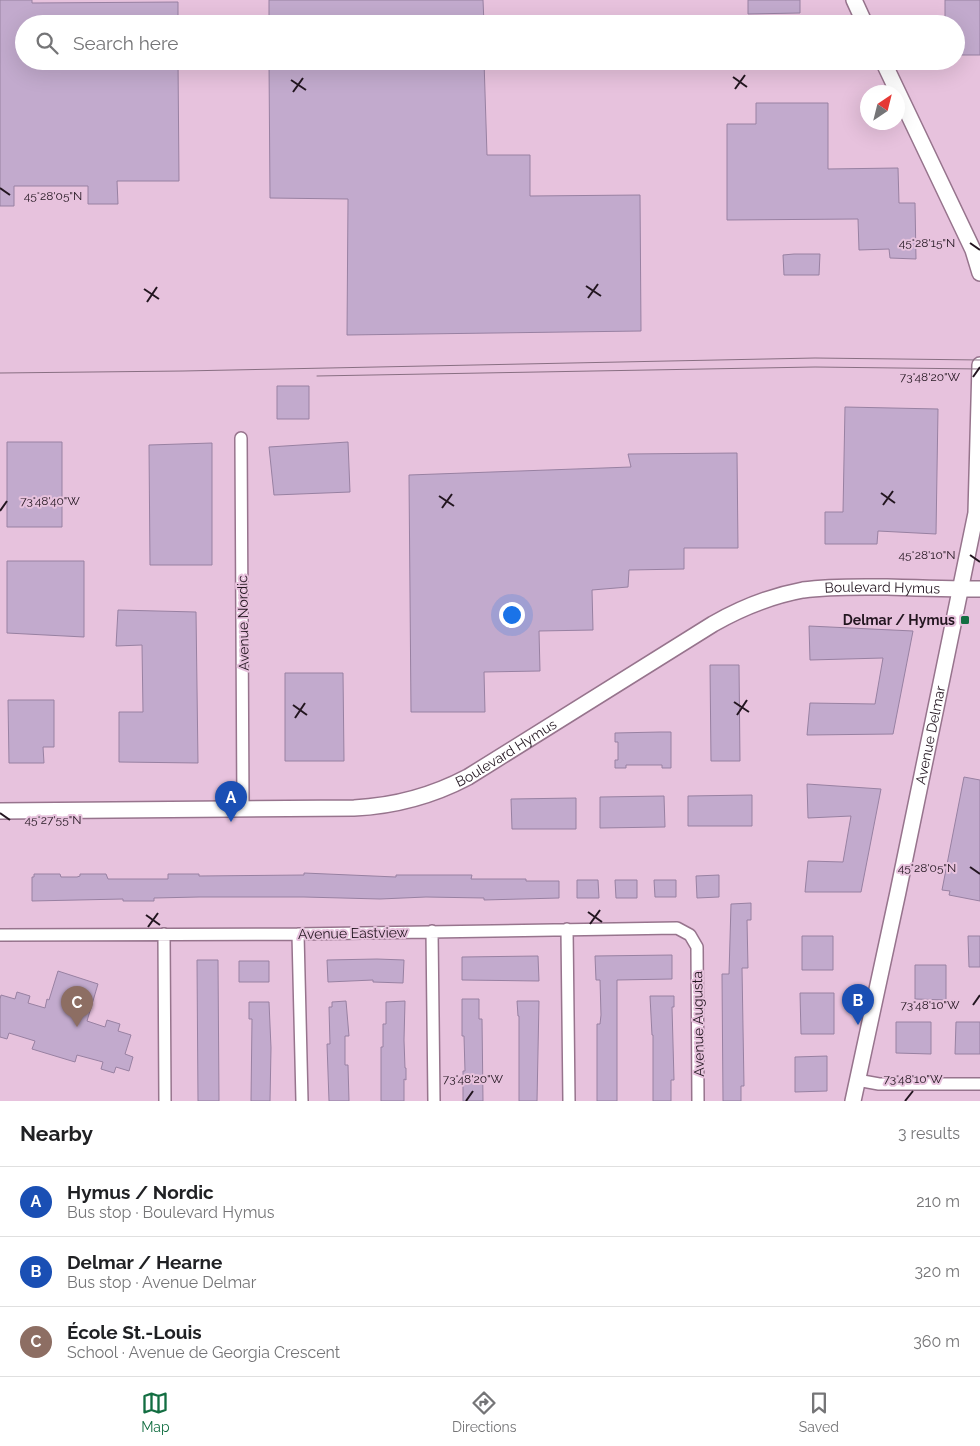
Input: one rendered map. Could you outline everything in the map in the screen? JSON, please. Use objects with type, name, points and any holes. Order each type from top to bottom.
[{"type":"street","points":[[854,0],[861,15]]},
{"type":"street","points":[[888,70],[975,241],[980,273]]},
{"type":"street","name":"Avenue Delmar","points":[[853,1101],[898,892],[977,503],[980,365]]},
{"type":"street","name":"Avenue Nordic","points":[[241,438],[243,809]]},
{"type":"street","name":"Boulevard Hymus","points":[[0,812],[374,807],[406,801],[439,791],[487,766],[713,624],[742,608],[803,590],[828,588],[980,589]]},
{"type":"street","name":"Avenue Eastview","points":[[0,935],[298,934],[677,928],[690,934],[697,947]]},
{"type":"street","points":[[567,929],[569,1101]]},
{"type":"street","points":[[432,931],[434,1101]]},
{"type":"street","points":[[164,934],[166,1101]]},
{"type":"street","points":[[298,934],[302,1101]]},
{"type":"street","name":"Avenue Augusta","points":[[697,947],[698,1101]]},
{"type":"street","points":[[857,1080],[879,1084],[980,1084]]},
{"type":"building","points":[[0,0],[32,0],[32,3],[178,2],[178,15],[15,15],[15,70],[178,70],[179,181],[117,181],[118,204],[88,204],[88,186],[14,186],[14,206],[0,206]]},
{"type":"building","points":[[269,0],[483,0],[484,15],[269,15]]},
{"type":"building","points":[[748,0],[800,0],[800,13],[748,14]]},
{"type":"building","points":[[945,0],[980,0],[980,55],[965,55],[965,15],[945,15]]},
{"type":"building","points":[[269,70],[484,70],[487,155],[530,155],[530,196],[640,195],[641,331],[347,335],[348,199],[270,198]]},
{"type":"building","points":[[756,103],[828,103],[828,169],[898,168],[899,203],[915,203],[916,259],[890,258],[889,249],[859,250],[858,219],[727,220],[727,124],[756,124]]},
{"type":"building","points":[[820,254],[819,275],[784,275],[783,255]]},
{"type":"building","points":[[277,386],[309,386],[309,419],[277,419]]},
{"type":"building","points":[[845,407],[938,409],[936,534],[878,531],[877,544],[825,544],[825,512],[843,512]]},
{"type":"building","points":[[7,442],[62,442],[62,527],[7,527]]},
{"type":"building","points":[[348,442],[350,492],[274,495],[269,447]]},
{"type":"building","points":[[212,443],[212,565],[150,565],[149,445]]},
{"type":"building","points":[[737,453],[738,548],[684,548],[684,569],[629,570],[628,587],[592,590],[593,630],[539,631],[540,671],[484,672],[485,712],[411,712],[409,475],[631,467],[628,454]]},
{"type":"building","points":[[7,561],[84,561],[84,637],[7,633]]},
{"type":"building","points":[[118,610],[196,612],[198,763],[119,762],[119,712],[143,712],[142,645],[116,646]]},
{"type":"building","points":[[809,626],[913,631],[893,734],[807,735],[810,703],[875,704],[883,658],[810,660]]},
{"type":"building","points":[[710,665],[739,665],[740,761],[711,761]]},
{"type":"building","points":[[285,673],[343,673],[344,761],[285,761]]},
{"type":"building","points":[[8,700],[54,700],[54,747],[43,747],[44,763],[9,763]]},
{"type":"building","points":[[671,732],[671,768],[662,768],[662,765],[626,765],[626,768],[615,768],[615,760],[618,760],[618,742],[615,742],[615,733]]},
{"type":"building","points":[[964,777],[980,780],[980,901],[949,895],[950,891],[942,890]]},
{"type":"building","points":[[807,784],[881,789],[861,892],[805,892],[808,861],[843,862],[851,816],[808,818]]},
{"type":"building","points":[[752,795],[752,826],[688,826],[688,796]]},
{"type":"building","points":[[664,796],[665,827],[600,828],[600,797]]},
{"type":"building","points":[[576,798],[576,829],[512,829],[511,799]]},
{"type":"building","points":[[304,873],[396,877],[396,875],[472,875],[471,879],[559,881],[559,898],[484,900],[484,898],[426,897],[380,899],[199,897],[154,898],[154,901],[123,901],[123,899],[32,901],[32,877],[34,877],[34,874],[60,874],[61,877],[77,877],[80,874],[106,874],[108,879],[168,879],[168,874],[199,874],[199,876],[304,875]]},
{"type":"building","points":[[719,875],[719,897],[697,898],[696,876]]},
{"type":"building","points":[[577,880],[598,880],[599,898],[577,898]]},
{"type":"building","points":[[615,880],[637,880],[637,898],[616,898]]},
{"type":"building","points":[[654,880],[676,880],[676,897],[655,897]]},
{"type":"building","points":[[751,903],[751,920],[747,920],[748,968],[742,968],[744,1086],[741,1086],[741,1101],[723,1101],[722,974],[729,974],[731,904]]},
{"type":"building","points":[[802,936],[833,936],[833,970],[802,970]]},
{"type":"building","points":[[968,936],[980,936],[980,967],[969,967]]},
{"type":"building","points":[[672,955],[672,979],[617,980],[617,1101],[597,1101],[597,1024],[600,1024],[601,1015],[600,980],[596,980],[595,956]]},
{"type":"building","points":[[538,956],[539,981],[462,980],[462,957]]},
{"type":"building","points":[[197,960],[218,960],[219,1101],[198,1101]]},
{"type":"building","points":[[327,960],[404,960],[403,983],[373,982],[373,980],[328,982]]},
{"type":"building","points":[[239,961],[269,961],[269,982],[239,982]]},
{"type":"building","points":[[915,965],[946,965],[946,1000],[915,999]]},
{"type":"building","points":[[58,971],[98,984],[87,1021],[105,1027],[107,1020],[120,1024],[118,1031],[131,1035],[125,1054],[133,1057],[129,1071],[116,1067],[114,1073],[101,1069],[103,1062],[77,1055],[75,1062],[32,1049],[35,1041],[9,1033],[7,1039],[0,1037],[1,995],[15,999],[17,992],[30,996],[28,1003],[45,1008]]},
{"type":"building","points":[[800,993],[834,993],[834,1034],[801,1034]]},
{"type":"building","points":[[650,996],[674,996],[674,1007],[672,1007],[674,1080],[671,1080],[671,1101],[653,1101],[653,1035]]},
{"type":"building","points":[[462,999],[479,999],[479,1019],[482,1019],[483,1101],[463,1101],[463,1071],[465,1071],[464,1036],[462,1036]]},
{"type":"building","points":[[346,1001],[349,1036],[345,1036],[345,1065],[348,1065],[349,1101],[329,1101],[327,1044],[330,1044],[329,1007],[332,1007],[332,1002]]},
{"type":"building","points":[[405,1001],[406,1080],[404,1079],[404,1101],[381,1101],[381,1047],[383,1047],[383,1024],[386,1024],[386,1002]]},
{"type":"building","points":[[517,1001],[539,1001],[537,1101],[519,1101],[519,1016]]},
{"type":"building","points":[[249,1002],[269,1002],[271,1048],[270,1101],[251,1101],[252,1019],[249,1019]]},
{"type":"building","points":[[896,1022],[931,1022],[931,1054],[896,1053]]},
{"type":"building","points":[[956,1022],[980,1022],[980,1054],[955,1054]]},
{"type":"building","points":[[827,1056],[827,1091],[795,1092],[795,1057]]},
{"type":"tram line","points":[[0,373],[815,358],[980,360]]},
{"type":"tram line","points":[[317,376],[815,367],[980,369]]},
{"type":"place","name":"Delmar / Hymus","points":[[965,620]]},
{"type":"place","name":"Hymus / Nordic","points":[[231,822]]},
{"type":"place","name":"Delmar / Hearne","points":[[858,1025]]},
{"type":"place","name":"École St.-Louis","points":[[77,1027]]}]
